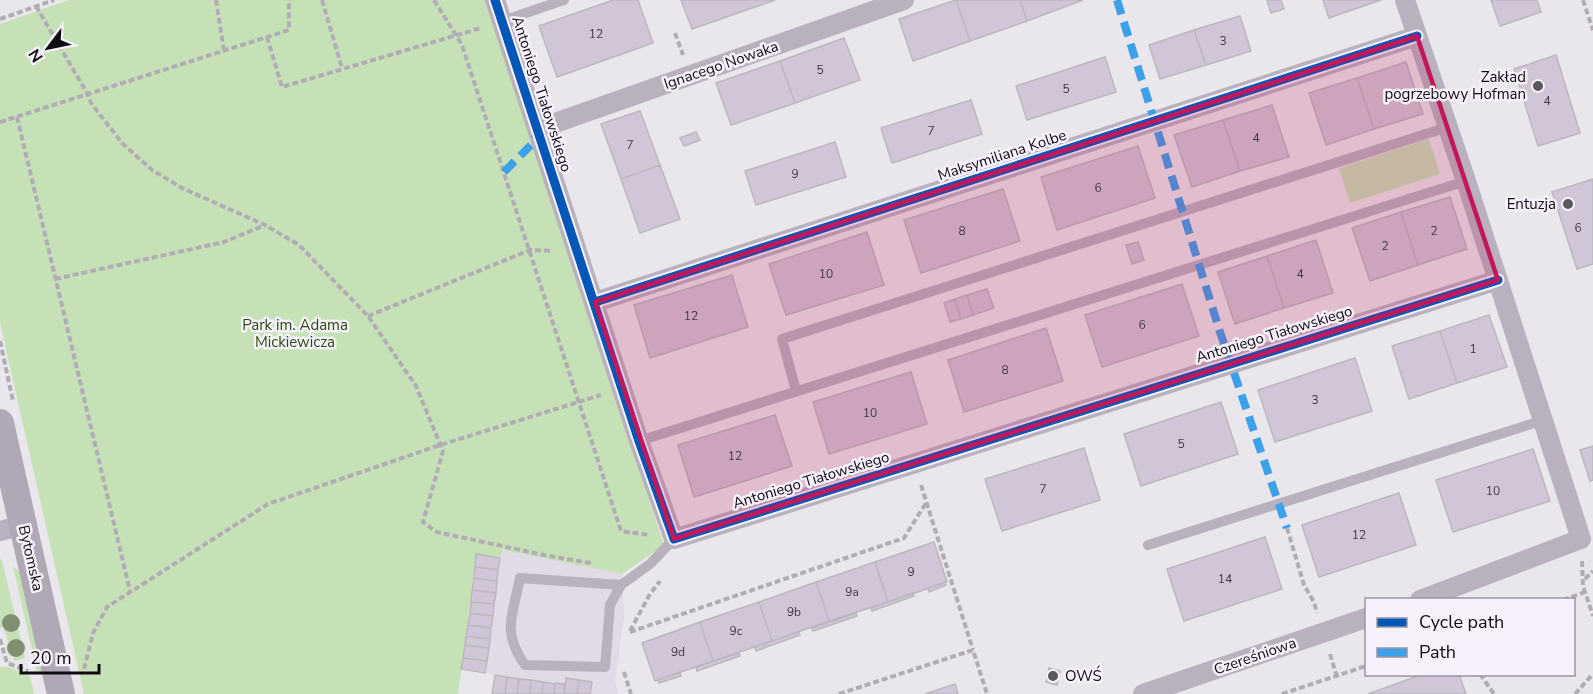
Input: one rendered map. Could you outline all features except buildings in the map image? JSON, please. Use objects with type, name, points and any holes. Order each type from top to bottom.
[{"type":"street","name":"Antoniego Tiałowskiego","points":[[495,0],[639,441],[674,538],[1498,280]]},
{"type":"street","name":"Ignacego Nowaka","points":[[538,129],[904,0]]},
{"type":"street","points":[[1405,0],[1587,543],[1426,598]]},
{"type":"street","name":"Maksymiliana Kolbe","points":[[595,302],[1417,36]]},
{"type":"street","name":"Bytomska","points":[[0,423],[12,528],[71,686]]},
{"type":"street","name":"Czereśniowa","points":[[1143,694],[1365,618]]},
{"type":"lane","points":[[502,21],[564,0]]},
{"type":"lane","points":[[796,391],[782,339],[1448,127]]},
{"type":"lane","points":[[639,441],[1466,181]]},
{"type":"lane","points":[[1148,545],[1544,420]]},
{"type":"lane","points":[[621,585],[520,578],[509,632],[515,651],[525,665],[605,667],[610,605],[621,585],[650,564],[674,538]]},
{"type":"path","points":[[0,19],[54,0]]},
{"type":"path","points":[[216,0],[224,51]]},
{"type":"path","points":[[0,122],[289,30],[290,0]]},
{"type":"path","points":[[322,0],[342,68]]},
{"type":"path","points":[[434,0],[462,45],[621,531],[674,538]]},
{"type":"path","points":[[1583,0],[1593,30]]},
{"type":"path","points":[[36,6],[91,103],[122,143],[152,170],[182,188],[266,225],[299,245],[368,316],[416,386],[443,451],[423,522],[437,532],[544,555],[599,564]]},
{"type":"path","points":[[267,37],[282,87],[502,21]]},
{"type":"path","points":[[17,117],[130,591]]},
{"type":"path","points":[[55,279],[224,242],[266,225]]},
{"type":"path","points":[[368,316],[530,250],[578,251]]},
{"type":"path","points":[[71,686],[93,633],[107,607],[268,504],[440,445],[623,388]]},
{"type":"path","points":[[919,478],[987,694]]},
{"type":"path","points":[[630,632],[904,538],[926,503]]},
{"type":"path","points":[[1287,528],[1304,585],[1314,602],[1318,616]]},
{"type":"path","points":[[1593,571],[1584,580],[1585,592],[1593,616]]},
{"type":"path","points":[[1568,598],[1585,592]]},
{"type":"path","points":[[637,615],[650,594]]},
{"type":"path","points":[[0,639],[7,663]]},
{"type":"path","points":[[839,694],[973,650]]},
{"type":"path","points":[[1331,657],[1336,677]]},
{"type":"path","points":[[0,665],[7,663],[34,674]]},
{"type":"path","points":[[1282,694],[1365,666]]},
{"type":"path","points":[[1575,694],[1593,674]]},
{"type":"path","points":[[1481,676],[1494,694]]},
{"type":"highlighted area","points":[[1417,36],[1498,280],[674,539],[595,302]]},
{"type":"shaded area","points":[[503,550],[622,574],[624,617],[615,681],[618,694],[492,694],[494,675],[461,669],[476,554],[500,558]]},
{"type":"green space","name":"Park im. Adama Mickiewicza","points":[[69,0],[485,0],[664,545],[622,574],[503,550],[500,558],[476,554],[458,694],[84,694],[0,323],[0,24]]},
{"type":"green space","points":[[1429,139],[1440,174],[1350,203],[1339,168]]},
{"type":"green space","points":[[0,559],[25,658],[15,661],[3,627],[0,628]]},
{"type":"green space","points":[[13,566],[20,572],[43,672],[37,672]]},
{"type":"green space","points":[[0,667],[9,667],[30,676],[34,694],[0,694]]},
{"type":"marked path","points":[[1117,0],[1219,329],[1287,528]]},
{"type":"marked path","points":[[504,172],[533,143],[537,132]]},
{"type":"cycle path","points":[[495,0],[639,441],[674,539],[1498,280]]},
{"type":"cycle path","points":[[595,302],[1417,36]]},
{"type":"place","name":"Zakład pogrzebowy Hofman","points":[[1538,86]]},
{"type":"place","name":"Entuzja","points":[[1568,204]]},
{"type":"place","name":"OWŚ","points":[[1053,676]]}]
